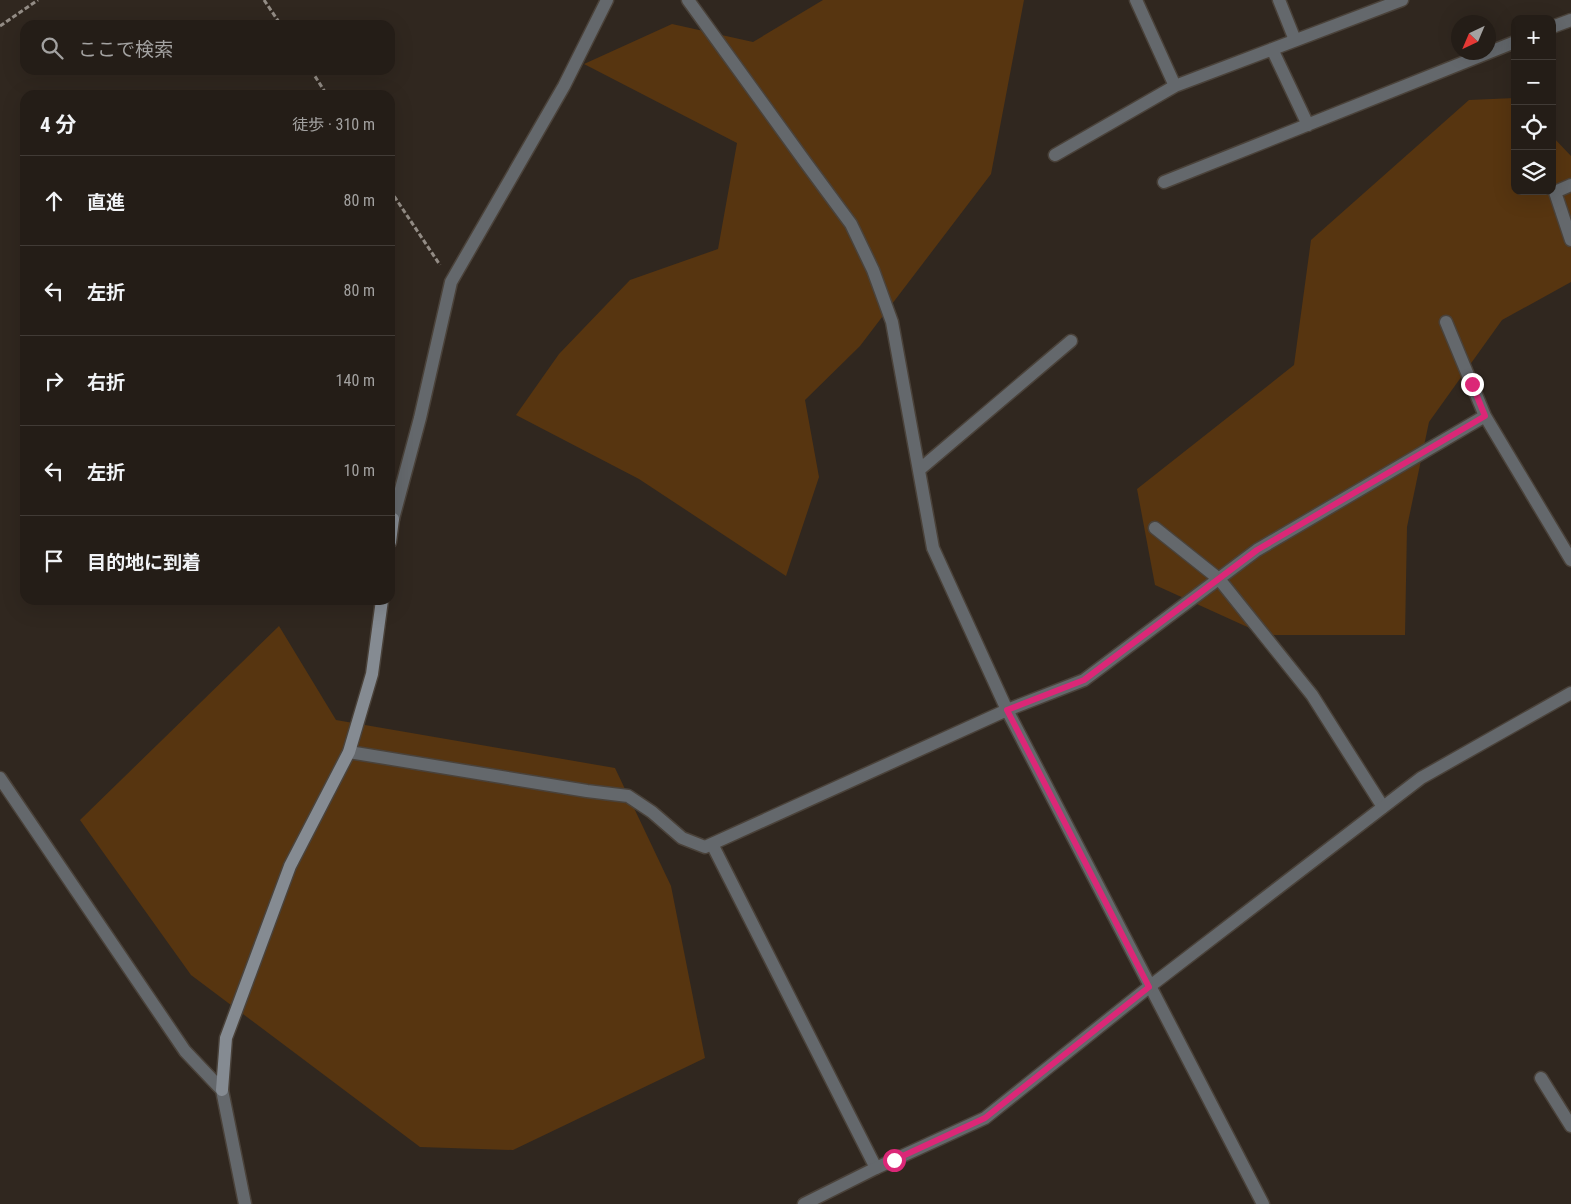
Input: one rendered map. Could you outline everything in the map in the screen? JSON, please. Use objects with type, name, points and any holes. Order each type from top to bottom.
[{"type":"street","points":[[395,512],[420,418],[451,282],[564,86],[607,0]]},
{"type":"street","points":[[688,0],[851,224],[873,270],[892,322],[933,548],[1007,710],[1263,1204]]},
{"type":"street","points":[[1136,0],[1175,86]]},
{"type":"street","points":[[1279,0],[1295,40]]},
{"type":"street","points":[[1055,155],[1175,86],[1402,0]]},
{"type":"street","points":[[1556,26],[1571,20]]},
{"type":"street","points":[[1164,182],[1511,44]]},
{"type":"street","points":[[1272,49],[1308,125]]},
{"type":"street","points":[[1571,185],[1554,192],[1571,240]]},
{"type":"street","points":[[1446,322],[1485,416],[1571,560]]},
{"type":"street","points":[[919,470],[1070,341]]},
{"type":"street","points":[[348,752],[628,796],[652,812],[682,838],[705,847],[1007,710],[1084,680],[1257,550],[1485,416]]},
{"type":"street","points":[[1155,528],[1219,579],[1312,695],[1383,807]]},
{"type":"street","points":[[246,1204],[222,1090],[226,1038],[290,866],[348,752],[372,674],[381,605]]},
{"type":"street","points":[[804,1204],[876,1168],[985,1118],[1149,987],[1421,778],[1571,693]]},
{"type":"street","points":[[0,778],[185,1051],[222,1090]]},
{"type":"street","points":[[712,844],[876,1168]]},
{"type":"street","points":[[1541,1078],[1571,1126]]},
{"type":"path","points":[[0,26],[38,0]]},
{"type":"path","points":[[264,0],[278,20]]},
{"type":"path","points":[[314,75],[324,90]]},
{"type":"path","points":[[395,198],[451,282]]},
{"type":"shaded area","points":[[823,0],[1024,0],[991,174],[860,346],[805,400],[819,477],[786,576],[639,479],[516,415],[559,354],[630,280],[718,249],[737,143],[584,64],[672,24],[753,42]]},
{"type":"shaded area","points":[[1511,98],[1511,195],[1556,195],[1556,140],[1571,156],[1571,282],[1502,320],[1429,422],[1407,527],[1405,635],[1265,635],[1155,585],[1137,489],[1294,365],[1311,240],[1469,100]]},
{"type":"shaded area","points":[[279,626],[336,720],[615,768],[671,886],[705,1058],[513,1150],[420,1147],[191,975],[80,820]]},
{"type":"route","points":[[894,1160],[985,1118],[1149,987],[1007,710],[1084,680],[1257,550],[1485,416],[1472,384]]}]
